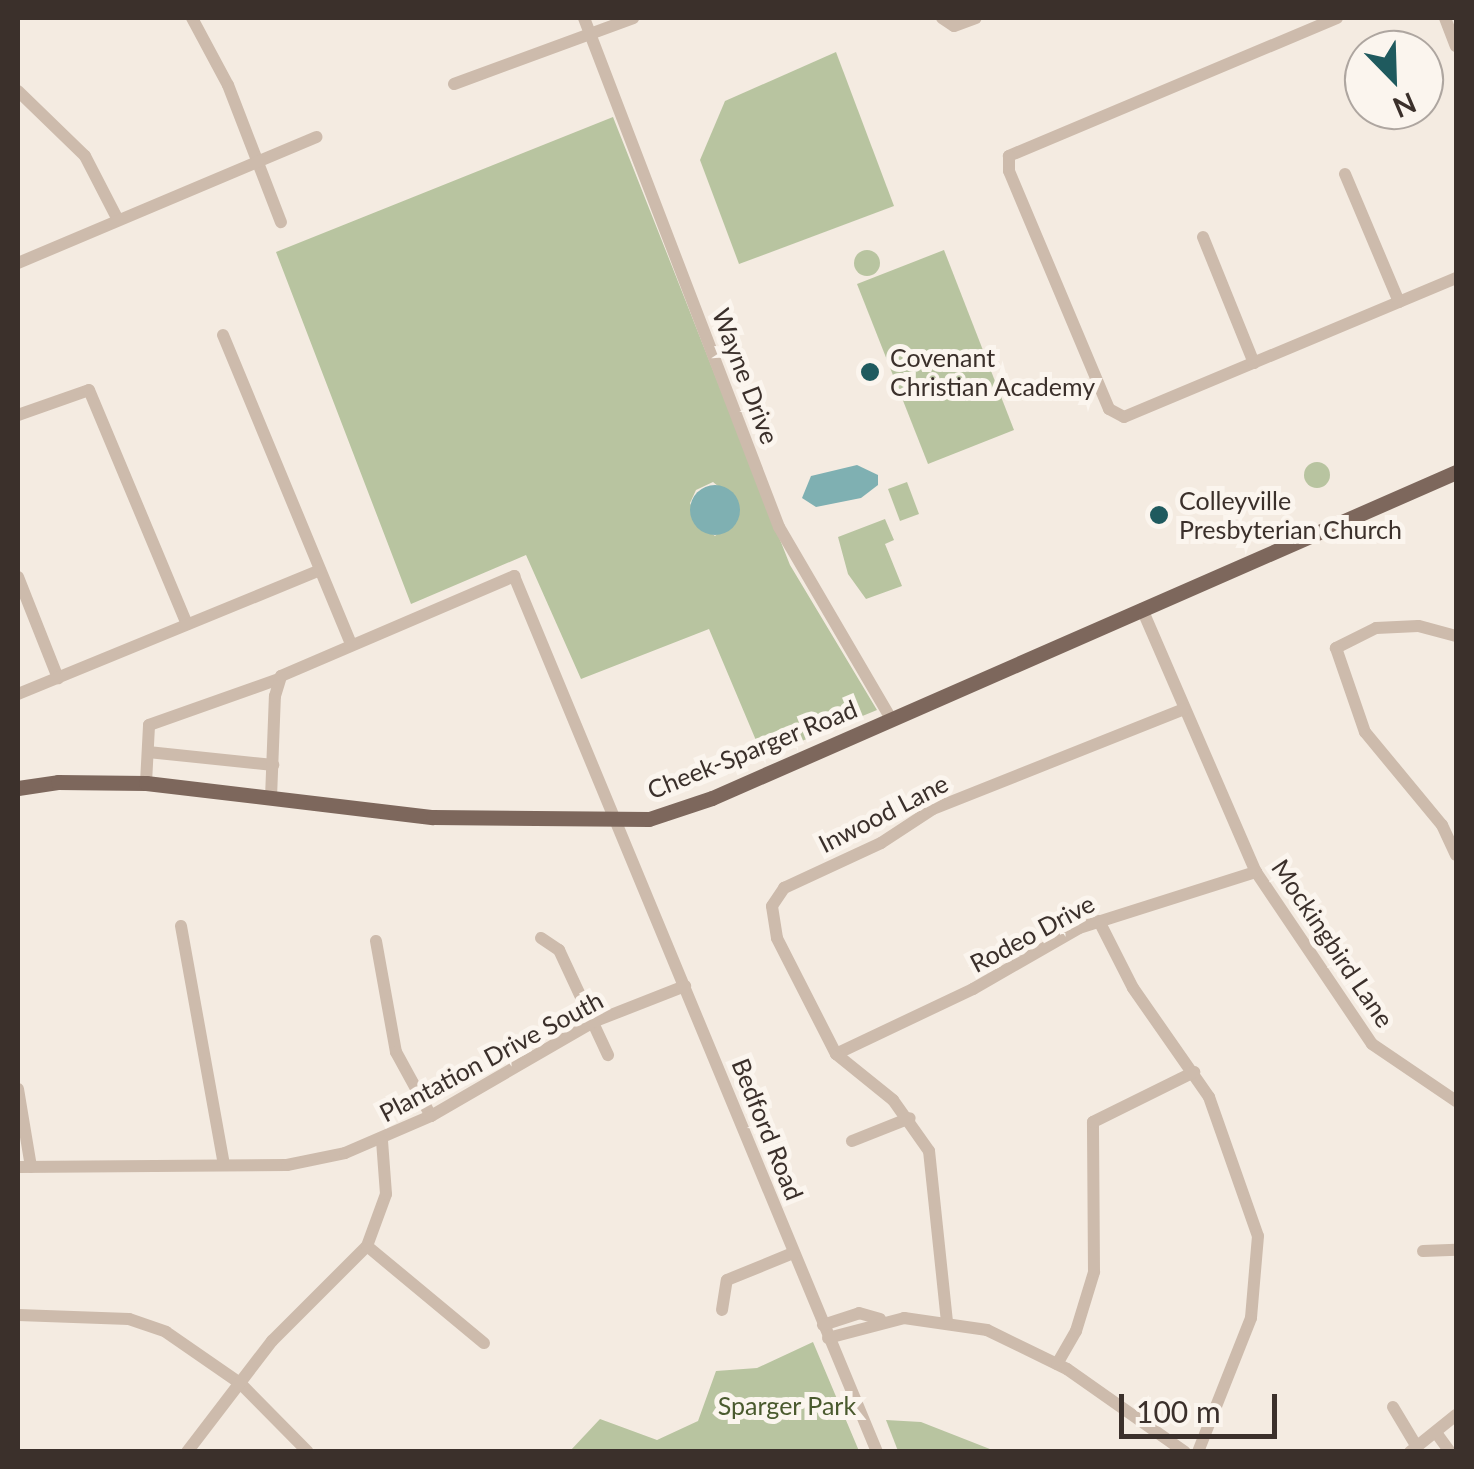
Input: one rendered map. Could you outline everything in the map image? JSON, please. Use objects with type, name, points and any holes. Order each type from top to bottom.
[{"type":"main road","name":"Cheek-Sparger Road","points":[[18,788],[58,782],[146,783],[433,817],[618,823],[712,798],[1456,472]]},
{"type":"street","points":[[192,18],[281,222]]},
{"type":"street","name":"Wayne Drive","points":[[584,18],[779,526],[891,719]]},
{"type":"street","points":[[454,84],[633,18]]},
{"type":"street","points":[[944,21],[976,18]]},
{"type":"street","points":[[1338,18],[1009,156],[1009,171],[1109,409],[1118,418],[1456,278]]},
{"type":"street","points":[[1444,18],[1456,46]]},
{"type":"street","points":[[18,91],[85,156],[118,220]]},
{"type":"street","points":[[18,262],[316,137]]},
{"type":"street","points":[[1345,174],[1399,302]]},
{"type":"street","points":[[1203,237],[1254,362]]},
{"type":"street","points":[[146,783],[150,725],[278,679],[351,644],[223,335]]},
{"type":"street","points":[[18,415],[84,388],[187,624]]},
{"type":"street","points":[[18,694],[320,570]]},
{"type":"street","points":[[18,576],[58,678]]},
{"type":"street","name":"Bedford Road","points":[[351,644],[514,576],[877,1452]]},
{"type":"street","name":"Mockingbird Lane","points":[[1142,609],[1256,872],[1372,1044],[1456,1101]]},
{"type":"street","points":[[1456,636],[1418,626],[1376,628],[1336,648],[1365,732],[1442,825],[1456,855]]},
{"type":"street","points":[[271,798],[278,679]]},
{"type":"street","name":"Inwood Lane","points":[[947,1322],[933,1164],[910,1118],[836,1054],[777,938],[770,919],[776,894],[881,843],[933,809],[1184,709]]},
{"type":"street","points":[[148,752],[273,765]]},
{"type":"street","name":"Rodeo Drive","points":[[836,1054],[1100,921],[1256,872]]},
{"type":"street","points":[[1100,921],[1133,988],[1194,1072],[1246,1189],[1260,1256],[1251,1318],[1198,1452]]},
{"type":"street","points":[[181,926],[224,1164]]},
{"type":"street","points":[[541,938],[559,950],[608,1054]]},
{"type":"street","points":[[376,941],[396,1052],[432,1116]]},
{"type":"street","name":"Plantation Drive South","points":[[24,1167],[287,1165],[382,1141],[593,1022],[685,986]]},
{"type":"street","points":[[1057,1364],[1076,1332],[1095,1267],[1092,1122],[1194,1072]]},
{"type":"street","points":[[18,1088],[24,1167]]},
{"type":"street","points":[[852,1142],[910,1118]]},
{"type":"street","points":[[187,1452],[272,1341],[366,1246],[386,1194],[382,1141]]},
{"type":"street","points":[[366,1246],[484,1343]]},
{"type":"street","points":[[1422,1251],[1456,1250]]},
{"type":"street","points":[[722,1310],[727,1280],[793,1252]]},
{"type":"street","points":[[18,1315],[128,1319],[197,1347],[241,1384],[308,1452]]},
{"type":"street","points":[[826,1331],[882,1320],[947,1322],[987,1330],[1057,1364],[1185,1452]]},
{"type":"street","points":[[1393,1407],[1414,1449],[1456,1415]]},
{"type":"street","points":[[1437,1434],[1450,1452]]},
{"type":"green space","points":[[836,52],[894,206],[739,264],[700,160],[725,101]]},
{"type":"green space","points":[[613,117],[790,565],[877,710],[763,757],[709,629],[581,679],[526,555],[411,604],[276,252]],"holes":[[[713,482],[734,499],[739,514],[715,536],[698,523],[690,503],[696,490]]]},
{"type":"green space","points":[[867,250],[876,254],[880,263],[876,272],[867,276],[858,272],[854,263],[858,254]]},
{"type":"green space","points":[[944,250],[1014,430],[928,464],[857,284]]},
{"type":"green space","points":[[1317,462],[1326,466],[1330,475],[1326,484],[1317,488],[1308,484],[1304,475],[1308,466]]},
{"type":"green space","points":[[907,482],[919,514],[900,521],[888,489]]},
{"type":"green space","points":[[885,519],[894,540],[885,544],[902,586],[866,599],[848,574],[838,537]]},
{"type":"green space","name":"Sparger Park","points":[[813,1342],[859,1451],[570,1451],[600,1419],[657,1440],[698,1421],[716,1371],[757,1368]]},
{"type":"green space","points":[[886,1420],[921,1422],[995,1451],[898,1451]]},
{"type":"water","points":[[857,465],[878,475],[878,485],[861,498],[816,507],[802,498],[811,476]]},
{"type":"water","points":[[715,485],[733,492],[740,510],[733,528],[715,535],[697,528],[690,510],[697,492]]},
{"type":"place","name":"Covenant Christian Academy","points":[[870,372]]},
{"type":"place","name":"Colleyville Presbyterian Church","points":[[1159,515]]}]
